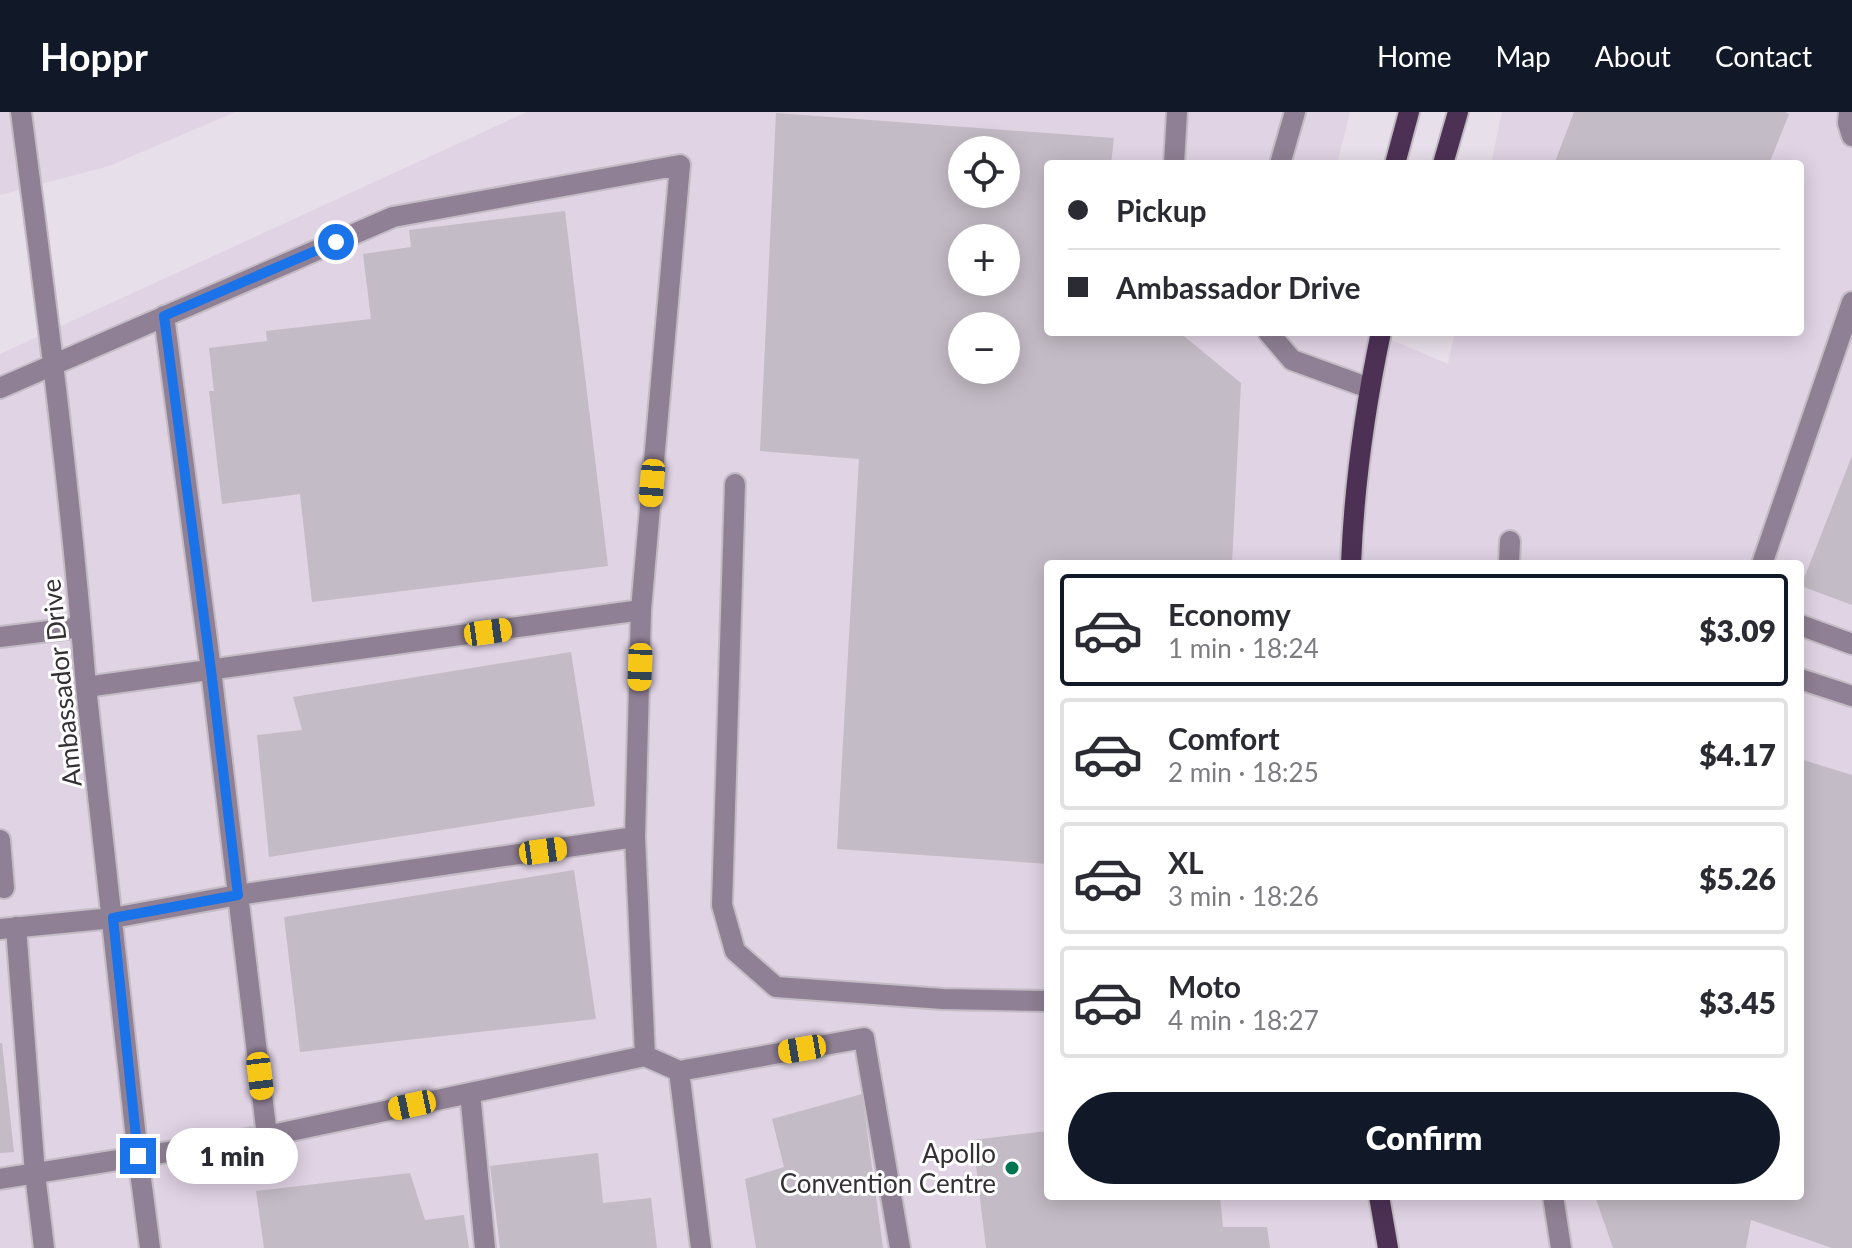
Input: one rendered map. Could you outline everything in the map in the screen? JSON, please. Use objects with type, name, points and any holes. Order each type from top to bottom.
[{"type":"main road","points":[[1396,160],[1409,112]]},
{"type":"main road","points":[[1444,160],[1458,112]]},
{"type":"main road","points":[[1351,560],[1369,388],[1380,336]]},
{"type":"main road","points":[[1380,1200],[1388,1248]]},
{"type":"street","name":"Ambassador Drive","points":[[21,112],[54,364],[86,687],[150,1248]]},
{"type":"street","points":[[1174,160],[1177,112]]},
{"type":"street","points":[[1281,160],[1295,112]]},
{"type":"street","points":[[1849,112],[1852,136]]},
{"type":"street","points":[[0,388],[393,217],[680,165],[641,610],[635,837],[645,1056]]},
{"type":"street","points":[[1763,560],[1852,302]]},
{"type":"street","points":[[164,316],[211,670],[267,1136]]},
{"type":"street","points":[[1271,336],[1292,360],[1369,388]]},
{"type":"street","points":[[735,484],[722,905],[735,951],[776,987],[943,999],[1044,1001]]},
{"type":"street","points":[[1509,560],[1510,541]]},
{"type":"street","points":[[86,687],[641,610]]},
{"type":"street","points":[[1804,626],[1852,644]]},
{"type":"street","points":[[0,637],[81,627]]},
{"type":"street","points":[[1804,680],[1852,696]]},
{"type":"street","points":[[44,1248],[8,928],[113,918],[238,895],[635,837]]},
{"type":"street","points":[[0,840],[4,888]]},
{"type":"street","points":[[0,1179],[267,1136],[645,1056],[679,1071],[864,1038],[900,1248]]},
{"type":"street","points":[[679,1071],[701,1248]]},
{"type":"street","points":[[470,1093],[485,1248]]},
{"type":"street","points":[[1554,1200],[1561,1248]]},
{"type":"shaded area","points":[[0,112],[235,112],[109,166],[0,195]]},
{"type":"shaded area","points":[[527,112],[1350,112],[1338,160],[1044,160],[1044,336],[1382,336],[1448,364],[1454,336],[1804,336],[1804,160],[1492,160],[1502,112],[1852,112],[1852,1248],[0,1248],[0,354]]},
{"type":"building","points":[[1574,112],[1789,114],[1771,160],[1556,160]]},
{"type":"building","points":[[776,113],[1114,138],[1111,160],[1044,160],[1044,336],[1184,336],[1241,383],[1232,560],[1044,560],[1044,864],[837,849],[859,459],[760,451]]},
{"type":"building","points":[[565,211],[608,566],[312,602],[300,494],[222,504],[209,391],[214,391],[209,348],[267,341],[266,331],[371,319],[363,254],[411,247],[409,230]]},
{"type":"building","points":[[1852,456],[1852,605],[1804,587],[1804,578]]},
{"type":"building","points":[[571,652],[595,806],[269,857],[257,735],[302,730],[293,697]]},
{"type":"building","points":[[1804,760],[1852,775],[1852,1248],[1832,1248],[1751,1220],[1746,1248],[1613,1248],[1596,1200],[1804,1200]]},
{"type":"building","points":[[574,870],[596,1019],[300,1052],[284,917]]},
{"type":"building","points":[[0,1043],[14,1152],[0,1153]]},
{"type":"building","points":[[862,1094],[883,1248],[756,1248],[745,1179],[784,1167],[772,1119]]},
{"type":"building","name":"Apollo Convention Centre","points":[[1044,1131],[1044,1200],[1220,1200],[1223,1227],[1267,1227],[1270,1248],[986,1248],[973,1140]]},
{"type":"building","points":[[598,1153],[603,1203],[651,1198],[657,1248],[500,1248],[490,1166]]},
{"type":"building","points":[[410,1173],[425,1220],[464,1215],[469,1248],[264,1248],[256,1191]]},
{"type":"place","name":"Apollo Convention Centre","points":[[1012,1168]]},
{"type":"route","points":[[138,1156],[113,918],[238,895],[164,316],[336,242]]}]
